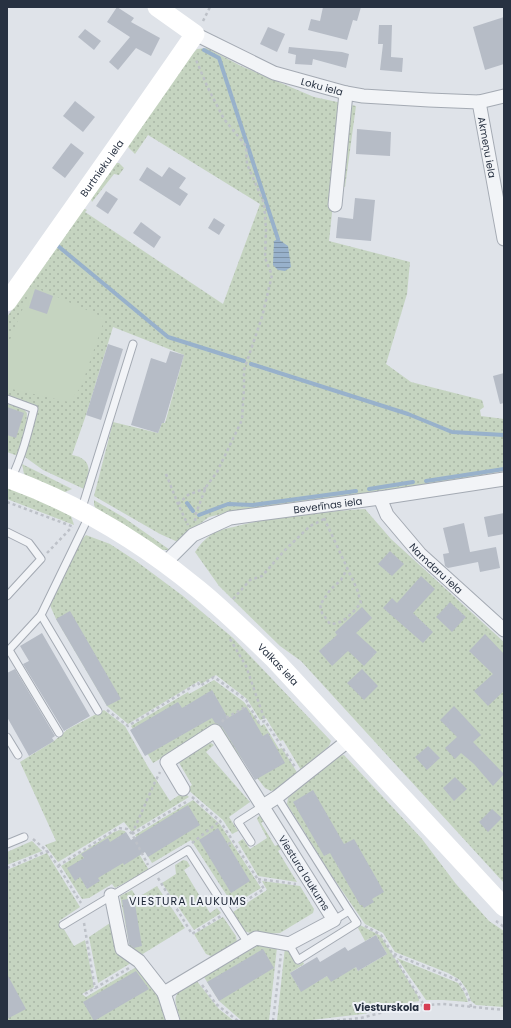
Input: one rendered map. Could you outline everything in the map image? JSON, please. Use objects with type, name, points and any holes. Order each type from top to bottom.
[{"type":"main road","name":"Loku iela","points":[[157,7],[192,38]]},
{"type":"main road","name":"Burtnieku iela","points":[[7,302],[130,129],[192,38]]},
{"type":"main road","name":"Valkas iela","points":[[9,478],[39,490],[81,518],[165,563],[198,588],[241,626],[274,659],[504,907]]},
{"type":"street","name":"Loku iela","points":[[192,38],[274,73],[346,93],[363,96],[479,102],[504,96]]},
{"type":"street","points":[[335,205],[346,93]]},
{"type":"street","name":"Akmeņu iela","points":[[479,102],[504,239]]},
{"type":"street","name":"Beverīnas iela","points":[[165,563],[193,535],[230,518],[380,498],[504,479]]},
{"type":"street","name":"Namdaru iela","points":[[380,498],[387,515],[420,554],[504,630]]},
{"type":"street","points":[[183,789],[167,762],[216,731]]},
{"type":"street","name":"Viestura laukums","points":[[216,731],[334,920],[286,944]]},
{"type":"street","points":[[262,806],[277,797],[349,740]]},
{"type":"street","points":[[111,895],[122,949],[139,962],[164,993],[173,1021]]},
{"type":"street","points":[[164,993],[256,938],[286,944]]},
{"type":"lane","points":[[59,732],[8,651],[41,616],[81,518],[133,344]]},
{"type":"lane","points":[[7,399],[34,409],[19,463],[9,478]]},
{"type":"lane","points":[[7,532],[29,543],[41,559],[7,596]]},
{"type":"lane","points":[[41,616],[98,712]]},
{"type":"lane","points":[[7,737],[18,755]]},
{"type":"lane","points":[[277,797],[357,923],[298,960],[286,944]]},
{"type":"lane","points":[[251,842],[238,822],[262,806]]},
{"type":"lane","points":[[7,844],[24,837]]},
{"type":"lane","points":[[63,925],[82,912],[188,850],[248,943]]},
{"type":"lane","points":[[334,920],[349,911]]},
{"type":"path","points":[[192,38],[208,88],[224,119],[246,146],[247,164],[264,203],[266,229],[265,258],[272,275],[262,317],[244,370],[242,420],[218,472],[206,487],[196,513],[193,535]]},
{"type":"path","points":[[166,474],[193,535]]},
{"type":"path","points":[[178,504],[188,495],[206,487]]},
{"type":"path","points":[[7,502],[81,518]]},
{"type":"path","points":[[319,506],[357,589],[361,603],[349,616],[338,624],[330,624],[322,614],[320,605],[330,590],[341,580],[347,569]]},
{"type":"path","points":[[41,559],[81,518]]},
{"type":"path","points":[[229,603],[250,580],[262,576],[284,551],[310,526],[324,519]]},
{"type":"path","points":[[229,636],[231,642],[246,666],[265,721],[302,777]]},
{"type":"path","points":[[98,712],[104,708],[128,726],[198,683],[200,686],[214,677],[246,700],[259,723],[265,721]]},
{"type":"path","points":[[216,731],[224,719],[248,705]]},
{"type":"path","points":[[132,834],[155,782],[167,762]]},
{"type":"path","points":[[132,834],[193,798]]},
{"type":"path","points":[[188,850],[192,842],[220,821]]},
{"type":"path","points":[[58,866],[118,828],[127,829],[132,834],[147,864],[153,870]]},
{"type":"path","points":[[24,837],[31,838],[47,851],[82,905],[95,989]]},
{"type":"path","points":[[7,868],[47,851]]},
{"type":"path","points":[[257,879],[313,886]]},
{"type":"path","points":[[357,923],[381,935],[424,1005]]},
{"type":"path","points":[[273,1021],[286,944]]},
{"type":"path","points":[[393,954],[457,980],[469,998],[471,1007]]},
{"type":"path","points":[[85,994],[139,962]]},
{"type":"path","points":[[194,975],[216,1004],[238,1021]]},
{"type":"path","points":[[331,1021],[361,1018],[408,1006],[443,1004],[504,1010]]},
{"type":"green space","points":[[207,48],[241,66],[314,97],[356,106],[345,187],[335,185],[329,241],[410,262],[407,294],[386,364],[411,382],[482,400],[484,407],[480,410],[481,416],[504,419],[504,471],[424,485],[238,510],[209,517],[186,534],[180,543],[160,534],[94,496],[113,422],[158,433],[162,423],[165,423],[184,355],[113,327],[72,455],[80,457],[87,464],[88,477],[84,489],[43,470],[25,457],[35,416],[35,408],[27,402],[7,397],[7,317],[83,208],[87,210],[85,212],[223,304],[260,204],[148,135],[135,154],[127,146],[192,54],[197,49]]},
{"type":"green space","points":[[116,163],[119,163],[124,168],[119,175],[114,174],[92,202],[91,199]]},
{"type":"green space","points":[[32,286],[105,318],[81,387],[69,402],[7,388],[7,347]]},
{"type":"green space","points":[[7,404],[23,408],[27,413],[26,428],[18,456],[7,452]]},
{"type":"green space","points":[[22,464],[72,489],[63,493],[24,474]]},
{"type":"green space","points":[[7,484],[71,516],[74,525],[7,499]]},
{"type":"green space","points":[[94,500],[123,517],[170,550],[162,550],[97,511],[94,505]]},
{"type":"green space","points":[[365,509],[391,539],[504,642],[504,883],[301,661],[280,646],[219,586],[195,552],[209,536],[215,532],[226,529],[287,516]]},
{"type":"green space","points":[[86,535],[110,544],[136,561],[183,596],[233,638],[331,741],[329,746],[301,770],[283,740],[280,741],[266,718],[260,720],[247,699],[216,675],[201,684],[199,681],[128,724],[107,706],[56,619],[49,603],[79,542]]},
{"type":"green space","points":[[214,680],[244,702],[261,726],[264,724],[279,749],[282,748],[298,774],[275,790],[271,791],[265,788],[216,726],[153,763],[131,726],[188,692],[189,694]]},
{"type":"green space","points":[[104,710],[125,726],[148,767],[170,801],[184,792],[189,797],[132,832],[124,822],[58,862],[45,845],[56,841],[20,762],[54,741],[68,729]]},
{"type":"green space","points":[[211,743],[214,745],[206,752],[250,802],[229,817],[238,831],[232,834],[223,820],[187,789],[192,785],[178,761],[205,744]]},
{"type":"green space","points":[[344,755],[422,839],[456,884],[489,921],[504,931],[504,1007],[476,1005],[471,1001],[467,990],[460,980],[448,973],[395,952],[383,933],[365,924],[332,876],[287,804],[288,798],[339,756]]},
{"type":"green space","points":[[193,800],[220,824],[261,888],[233,905],[191,840],[152,863],[135,835]]},
{"type":"green space","points":[[264,812],[268,818],[261,823],[275,846],[282,843],[285,846],[278,851],[297,882],[258,876],[238,842],[243,839],[250,849],[267,838],[257,819]]},
{"type":"green space","points":[[120,830],[125,831],[149,870],[115,888],[112,884],[89,898],[82,899],[61,866],[114,832]]},
{"type":"green space","points":[[32,841],[42,851],[7,865],[7,852]]},
{"type":"green space","points":[[47,853],[80,907],[59,921],[74,946],[85,940],[94,987],[82,994],[86,997],[138,966],[155,985],[168,1021],[7,1021],[7,870]]},
{"type":"green space","points":[[183,860],[187,861],[190,866],[184,870],[210,913],[217,908],[221,913],[194,930],[162,883],[176,874],[175,865]]},
{"type":"green space","points":[[262,881],[300,886],[314,909],[313,913],[280,933],[266,934],[244,931],[233,912],[267,890]]},
{"type":"green space","points":[[157,886],[185,928],[141,955],[130,948],[120,896],[132,890],[137,898]]},
{"type":"green space","points":[[223,917],[236,936],[237,943],[213,957],[206,954],[194,934]]},
{"type":"green space","points":[[110,923],[115,948],[131,963],[98,983],[89,937]]},
{"type":"green space","points":[[360,925],[381,936],[419,998],[419,1001],[400,1004],[363,1014],[303,1021],[277,1021],[285,947],[287,946],[299,965],[303,962],[304,964],[290,973],[301,991],[327,976],[356,967],[358,971],[387,954],[376,935],[365,941],[358,928]]},
{"type":"green space","points":[[262,943],[277,947],[269,1021],[242,1021],[219,1001],[204,977]]},
{"type":"green space","points":[[397,958],[458,983],[468,1002],[426,1000]]},
{"type":"green space","points":[[196,980],[219,1009],[234,1021],[181,1021],[176,1006],[176,996],[178,992]]},
{"type":"water","points":[[278,239],[288,246],[291,267],[285,271],[278,270],[273,265],[274,241]]},
{"type":"building","points":[[117,7],[134,18],[131,22],[160,38],[151,56],[136,48],[118,70],[109,62],[130,37],[107,22]]},
{"type":"building","points":[[323,7],[361,7],[357,21],[353,20],[347,40],[308,30],[311,19],[320,21]]},
{"type":"building","points":[[504,17],[504,64],[485,70],[473,27]]},
{"type":"building","points":[[379,25],[392,25],[391,57],[403,58],[402,72],[380,70],[383,44],[378,44]]},
{"type":"building","points":[[268,27],[285,34],[277,52],[260,44]]},
{"type":"building","points":[[85,29],[101,41],[94,50],[78,37]]},
{"type":"building","points":[[289,47],[349,54],[346,68],[313,59],[312,65],[295,64],[296,55],[288,53]]},
{"type":"building","points":[[75,101],[95,117],[83,132],[63,116]]},
{"type":"building","points":[[357,129],[391,132],[390,156],[356,154]]},
{"type":"building","points":[[71,143],[84,153],[65,178],[52,168]]},
{"type":"building","points":[[147,167],[162,177],[169,167],[186,178],[179,188],[188,194],[180,206],[139,180]]},
{"type":"building","points":[[106,191],[118,199],[108,214],[96,206]]},
{"type":"building","points":[[355,198],[375,200],[371,241],[336,238],[338,217],[353,219]]},
{"type":"building","points":[[214,218],[225,225],[219,235],[208,228]]},
{"type":"building","points":[[141,222],[161,237],[154,248],[133,233]]},
{"type":"building","points":[[35,289],[53,296],[47,314],[29,308]]},
{"type":"building","points":[[108,344],[123,349],[101,420],[86,415]]},
{"type":"building","points":[[170,351],[184,355],[164,423],[162,423],[158,433],[131,425],[151,358],[166,363]]},
{"type":"building","points":[[504,373],[504,403],[500,404],[493,376]]},
{"type":"building","points":[[7,407],[24,413],[16,438],[7,435]]},
{"type":"building","points":[[504,513],[504,534],[488,537],[484,517]]},
{"type":"building","points":[[464,523],[470,552],[496,547],[500,568],[480,572],[478,562],[448,568],[445,566],[443,554],[449,553],[443,528]]},
{"type":"building","points":[[390,551],[404,564],[392,576],[378,564]]},
{"type":"building","points":[[421,576],[435,589],[413,613],[433,632],[423,643],[383,608],[392,598],[397,603]]},
{"type":"building","points":[[450,602],[466,617],[452,632],[436,617]]},
{"type":"building","points":[[362,607],[372,618],[356,633],[377,652],[364,666],[348,651],[332,666],[319,651],[337,635],[335,632]]},
{"type":"building","points":[[70,611],[121,699],[107,706],[56,619]]},
{"type":"building","points":[[42,633],[90,716],[64,731],[23,664],[29,661],[20,646]]},
{"type":"building","points":[[485,634],[504,654],[504,691],[488,706],[474,691],[493,674],[469,651]]},
{"type":"building","points":[[15,669],[55,736],[52,738],[54,741],[29,756],[7,717],[7,673]]},
{"type":"building","points":[[362,669],[378,686],[364,700],[347,683]]},
{"type":"building","points":[[212,690],[228,718],[246,707],[263,736],[268,733],[285,763],[255,780],[222,727],[215,723],[212,718],[145,756],[130,730],[178,702],[182,708]]},
{"type":"building","points":[[454,706],[481,735],[473,742],[504,774],[493,786],[474,764],[461,753],[455,759],[445,748],[457,737],[440,720]]},
{"type":"building","points":[[428,746],[440,758],[427,770],[415,757]]},
{"type":"building","points":[[455,777],[467,789],[454,801],[443,788]]},
{"type":"building","points":[[313,790],[344,844],[354,839],[384,892],[372,899],[374,902],[364,908],[360,905],[330,853],[324,856],[293,802]]},
{"type":"building","points":[[188,805],[200,825],[148,857],[145,852],[124,865],[123,863],[98,878],[100,881],[87,889],[80,877],[75,881],[67,868],[84,858],[81,854],[108,838],[110,842],[126,832],[131,840]]},
{"type":"building","points":[[492,809],[502,818],[488,832],[479,822]]},
{"type":"building","points":[[218,828],[250,881],[231,893],[199,840]]},
{"type":"building","points":[[134,898],[142,946],[134,948],[129,944],[122,900]]},
{"type":"building","points":[[376,935],[387,954],[358,971],[356,967],[331,982],[327,976],[301,992],[290,973],[317,957],[320,962],[345,947],[348,951]]},
{"type":"building","points":[[263,949],[274,968],[219,1001],[207,982]]},
{"type":"building","points":[[136,971],[149,989],[94,1021],[83,1002]]},
{"type":"building","points":[[7,974],[26,1009],[7,1019]]},
{"type":"waterway","points":[[204,50],[219,58],[278,239]]},
{"type":"waterway","points":[[58,246],[168,337],[244,361]]},
{"type":"waterway","points":[[251,364],[408,414],[452,432],[504,435]]},
{"type":"waterway","points":[[426,481],[504,469]]},
{"type":"waterway","points":[[369,489],[413,482]]},
{"type":"waterway","points":[[199,515],[228,504],[253,505],[356,491]]},
{"type":"waterway","points":[[187,503],[193,511]]},
{"type":"place","name":"Viesturskola","points":[[427,1007]]},
{"type":"district","name":"VIESTURA LAUKUMS","points":[[188,901]]}]
